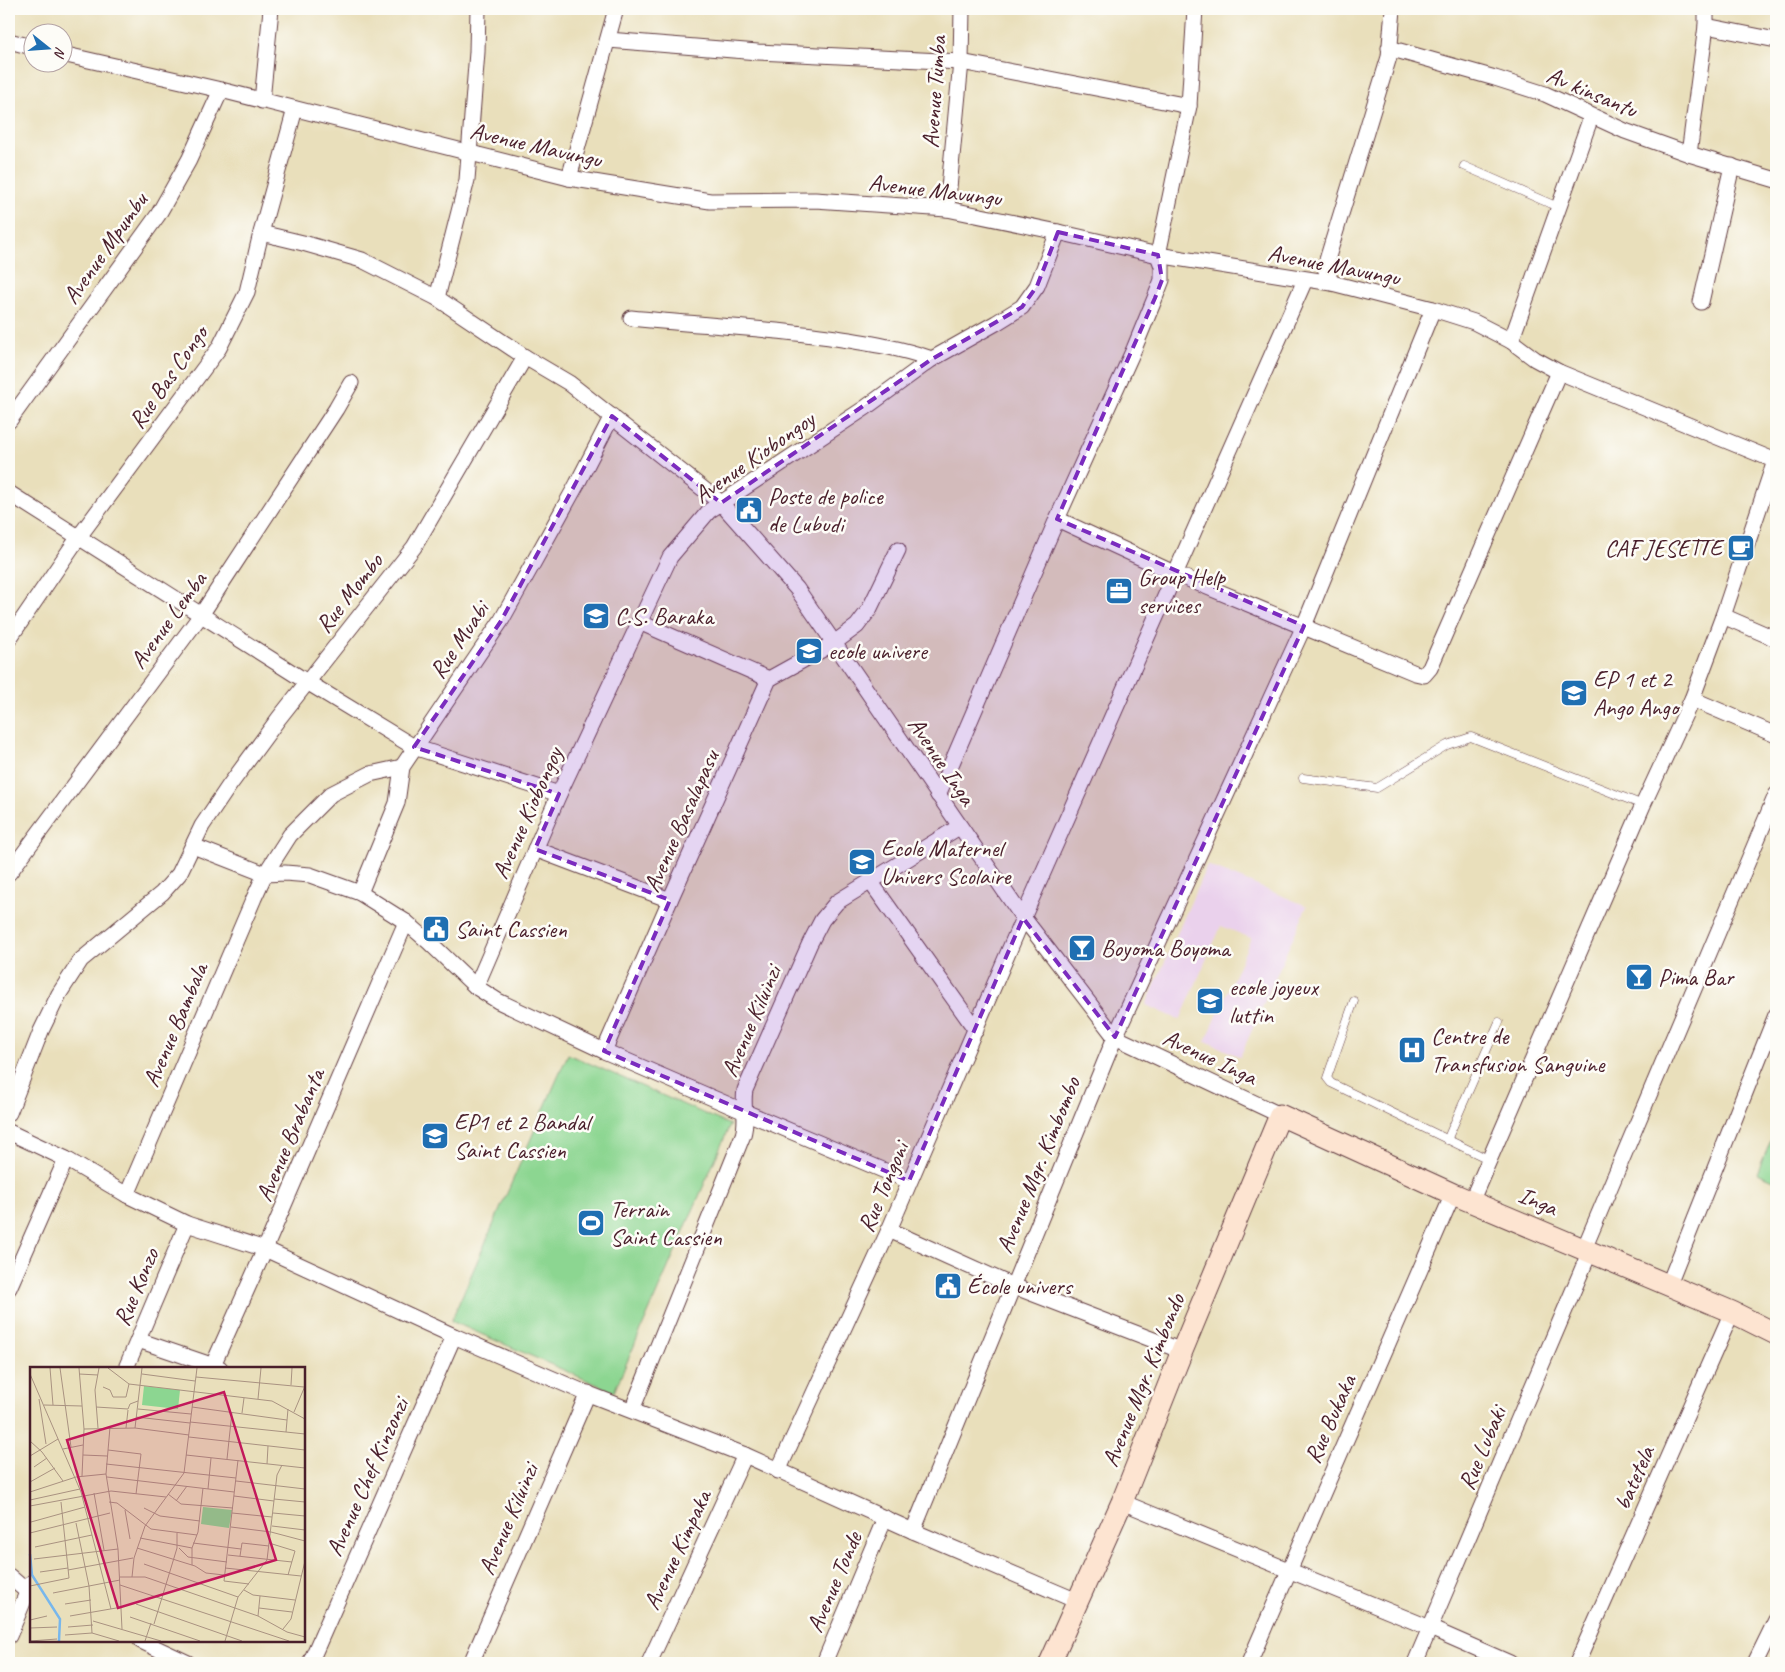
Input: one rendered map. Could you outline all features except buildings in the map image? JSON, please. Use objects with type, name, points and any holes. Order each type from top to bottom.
[{"type":"street","points":[[262,101],[271,9]]},
{"type":"street","points":[[437,298],[467,180],[477,52],[478,9]]},
{"type":"street","points":[[569,178],[616,9]]},
{"type":"street","name":"Avenue Tumba","points":[[947,209],[961,62],[962,9]]},
{"type":"street","points":[[938,795],[1057,519],[1134,349],[1162,280],[1162,266],[1158,255],[1188,106],[1195,9]]},
{"type":"street","points":[[1332,283],[1326,271],[1327,260],[1389,57],[1393,9]]},
{"type":"street","points":[[1689,154],[1706,26],[1706,9]]},
{"type":"street","points":[[1706,26],[1776,40]]},
{"type":"street","points":[[608,40],[758,52],[961,62],[1188,106]]},
{"type":"street","points":[[9,42],[22,45]]},
{"type":"street","name":"Av kinsantu","points":[[1389,48],[1545,94],[1591,117],[1625,131],[1689,154],[1776,180]]},
{"type":"street","name":"Avenue Mavungu","points":[[72,56],[221,90],[569,178],[710,201],[815,200],[947,209],[1158,255],[1332,283],[1433,309],[1474,322],[1510,340],[1535,359],[1558,372],[1776,460]]},
{"type":"street","name":"Avenue Mpumbu","points":[[9,421],[158,215],[189,160],[221,90]]},
{"type":"street","name":"Rue Bas Congo","points":[[9,639],[78,538],[219,348],[247,292],[295,109]]},
{"type":"street","points":[[1510,340],[1591,117]]},
{"type":"street","points":[[1701,302],[1732,166]]},
{"type":"street","name":"Avenue Kiobongoy","points":[[476,987],[558,794],[670,557],[709,511],[865,408],[932,359],[1022,307],[1037,286],[1058,232]]},
{"type":"street","name":"Avenue Inga","points":[[261,233],[362,260],[437,298],[525,357],[569,383],[721,503],[797,589],[1023,918],[1115,1037],[1280,1115]]},
{"type":"street","name":"Rue Tongoni","points":[[778,1471],[889,1230],[1023,918],[1306,280]]},
{"type":"street","name":"Avenue Mgr. Kimbombo","points":[[913,1531],[1115,1037],[1304,626],[1433,309]]},
{"type":"street","points":[[631,318],[789,332],[882,345],[932,359]]},
{"type":"street","name":"Rue Mombo","points":[[9,1113],[41,1031],[59,994],[81,960],[162,894],[179,874],[202,826],[229,786],[307,682],[414,547],[525,357]]},
{"type":"street","points":[[1057,519],[1176,574],[1415,673],[1424,675],[1430,668],[1558,372]]},
{"type":"street","name":"Avenue Lemba","points":[[9,873],[202,615],[336,409],[350,383]]},
{"type":"street","name":"Rue Muabi","points":[[360,893],[397,803],[402,766],[501,620],[612,416]]},
{"type":"street","name":"Rue Bukaka","points":[[1249,1663],[1289,1570],[1462,1198],[1490,1160],[1643,805],[1692,699],[1723,616],[1776,460]]},
{"type":"street","points":[[9,493],[307,682],[414,747],[558,794]]},
{"type":"street","points":[[639,622],[769,679],[834,642],[857,626],[864,618],[898,550]]},
{"type":"street","points":[[1723,616],[1776,639]]},
{"type":"street","name":"Avenue Basalapasu","points":[[604,1051],[769,679]]},
{"type":"street","points":[[1692,699],[1776,735]]},
{"type":"street","name":"Avenue Bambala","points":[[127,1195],[265,874],[290,835],[331,794],[370,774],[402,766]]},
{"type":"street","name":"Rue Lubaki","points":[[1415,1663],[1776,795]]},
{"type":"street","name":"Avenue Kiluinzi","points":[[632,1410],[743,1135],[746,1125],[742,1101],[745,1090],[818,928],[837,902],[959,827]]},
{"type":"street","points":[[193,846],[265,874],[310,875],[360,893],[406,922],[476,987],[498,1001],[604,1051],[909,1181]]},
{"type":"street","points":[[536,849],[670,900]]},
{"type":"street","points":[[870,882],[976,1030]]},
{"type":"street","name":"Avenue Brabanta","points":[[216,1367],[406,922]]},
{"type":"street","points":[[1668,1286],[1776,1015]]},
{"type":"street","name":"Inga","points":[[1280,1115],[1462,1198],[1732,1312],[1776,1334]]},
{"type":"street","name":"Avenue Mgr. Kimbondo","points":[[1050,1663],[1122,1502],[1182,1351],[1280,1115]]},
{"type":"street","points":[[9,1132],[66,1159],[127,1195],[187,1224],[266,1249],[454,1336],[588,1393],[745,1454],[778,1471],[1077,1602]]},
{"type":"street","points":[[9,1288],[66,1159]]},
{"type":"street","name":"Rue Konzo","points":[[126,1367],[187,1224]]},
{"type":"street","points":[[889,1230],[1013,1286],[1182,1351]]},
{"type":"street","name":"batetela","points":[[1577,1663],[1732,1312]]},
{"type":"street","name":"Avenue Chef Kinzonzi","points":[[310,1663],[454,1336]]},
{"type":"street","points":[[138,1340],[216,1367]]},
{"type":"street","name":"Avenue Kiluinzi","points":[[471,1663],[588,1393]]},
{"type":"street","name":"Avenue Kimpaka","points":[[649,1663],[745,1454]]},
{"type":"street","points":[[1122,1502],[1430,1628],[1510,1663]]},
{"type":"street","name":"Avenue Tonde","points":[[824,1663],[885,1518]]},
{"type":"street","points":[[9,1576],[30,1590],[9,1636]]},
{"type":"street","points":[[1755,1663],[1776,1620]]},
{"type":"street","points":[[158,1644],[181,1662]]},
{"type":"lane","points":[[1464,166],[1558,207]]},
{"type":"lane","points":[[1303,778],[1377,788],[1447,745],[1471,737],[1643,805]]},
{"type":"lane","points":[[1354,1001],[1327,1078],[1330,1083],[1490,1160]]},
{"type":"lane","points":[[1447,1140],[1499,1022]]},
{"type":"highlighted area","points":[[1058,232],[1158,255],[1162,280],[1057,519],[1304,626],[1115,1037],[1023,918],[909,1181],[604,1051],[670,900],[535,849],[559,794],[414,747],[501,621],[612,416],[721,503],[932,359],[1022,307],[1037,286]]},
{"type":"shaded area","points":[[1207,865],[1307,906],[1240,1057],[1206,1041],[1251,938],[1221,926],[1180,1020],[1146,1005]]},
{"type":"green space","name":"Terrain Saint Cassien","points":[[568,1054],[730,1125],[614,1392],[451,1321]]},
{"type":"green space","points":[[1776,1129],[1776,1181],[1757,1173]]},
{"type":"place","name":"Poste de police de Lubudi","points":[[749,510]]},
{"type":"place","name":"CAF JESETTE","points":[[1741,548]]},
{"type":"place","name":"Group Help services","points":[[1119,591]]},
{"type":"place","name":"C.S. Baraka","points":[[596,616]]},
{"type":"place","name":"ecole univere","points":[[809,651]]},
{"type":"place","name":"EP 1 et 2 Ango Ango","points":[[1574,693]]},
{"type":"place","name":"Ecole Maternel Univers Scolaire","points":[[862,862]]},
{"type":"place","name":"Saint Cassien","points":[[436,929]]},
{"type":"place","name":"Boyoma Boyoma","points":[[1082,948]]},
{"type":"place","name":"Pima Bar","points":[[1639,977]]},
{"type":"place","name":"ecole joyeux luttin","points":[[1210,1001]]},
{"type":"place","name":"Centre de Transfusion Sanguine","points":[[1412,1050]]},
{"type":"place","name":"EP1 et 2 Bandal Saint Cassien","points":[[435,1136]]},
{"type":"place","name":"Terrain Saint Cassien","points":[[591,1223]]},
{"type":"place","name":"École univers","points":[[948,1286]]}]
